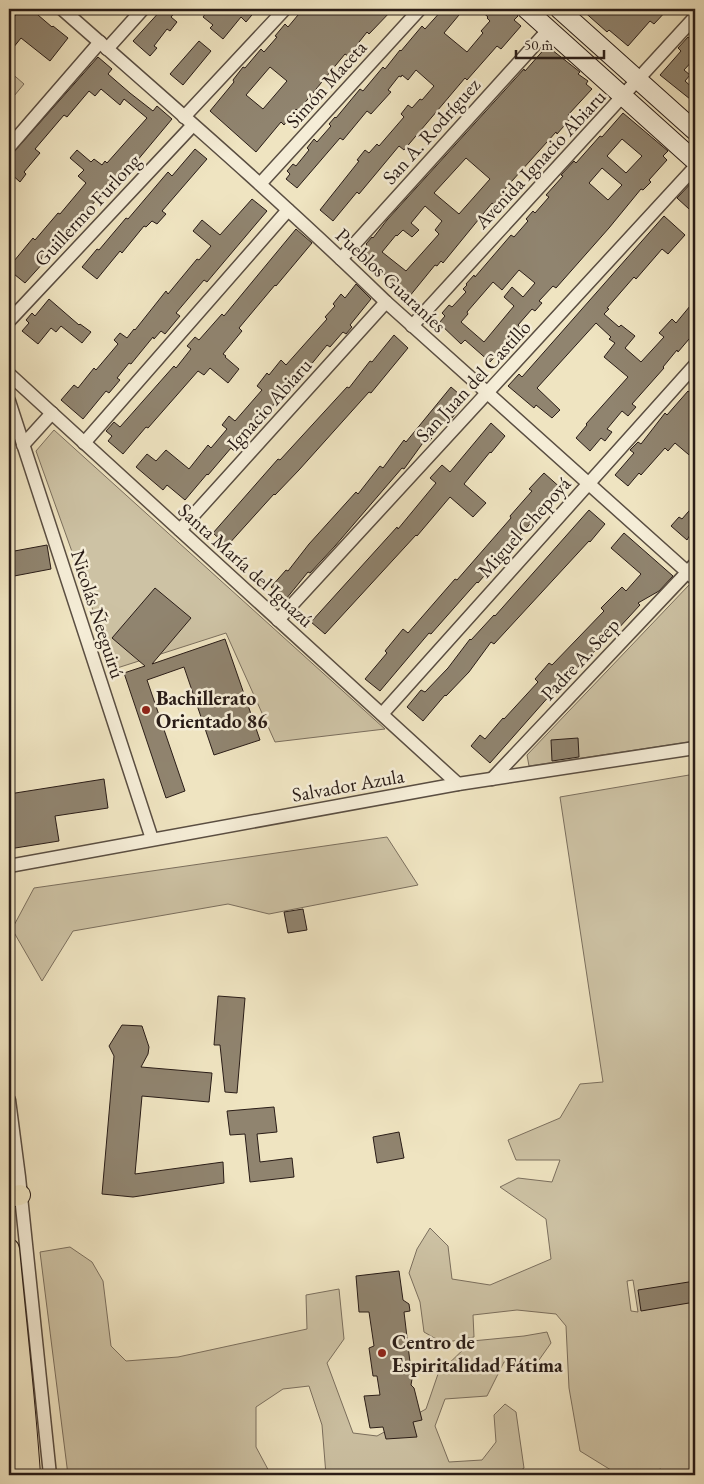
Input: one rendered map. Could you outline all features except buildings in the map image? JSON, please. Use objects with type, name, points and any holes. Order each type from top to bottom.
[{"type":"highway","points":[[9,1248],[25,1397],[30,1475]]},
{"type":"highway","points":[[9,1423],[12,1475]]},
{"type":"main road","points":[[526,9],[695,161]]},
{"type":"main road","points":[[564,10],[695,131]]},
{"type":"street","name":"Pueblos Guaraníes","points":[[62,9],[260,184],[412,326],[588,484],[693,572]]},
{"type":"street","points":[[9,147],[103,46],[143,9]]},
{"type":"street","name":"Guillermo Furlong","points":[[9,320],[188,121],[285,9]]},
{"type":"street","name":"Simón Maceta","points":[[260,184],[420,9]]},
{"type":"street","name":"Avenida Ignacio Abiaru","points":[[412,326],[695,17]]},
{"type":"street","name":"San A. Rodríguez","points":[[341,259],[549,29]]},
{"type":"street","name":"San Juan del Castillo","points":[[278,620],[695,167]]},
{"type":"street","points":[[84,443],[288,210]]},
{"type":"street","name":"Ignacio Abiaru","points":[[180,530],[386,302]]},
{"type":"street","name":"Miguel Chepoyá","points":[[382,714],[695,365]]},
{"type":"street","name":"Santa María del Iguazú","points":[[9,374],[458,784]]},
{"type":"street","name":"Nicolás Ñeeguirú","points":[[9,402],[152,838]]},
{"type":"street","points":[[23,445],[52,413]]},
{"type":"street","name":"Padre A. Seep","points":[[492,779],[693,572]]},
{"type":"street","name":"Salvador Azula","points":[[9,866],[152,838],[458,784],[695,748]]},
{"type":"street","points":[[9,1100],[15,1196],[50,1475]]},
{"type":"shaded area","points":[[9,71],[24,84],[9,102]]},
{"type":"shaded area","points":[[54,430],[385,729],[275,742],[226,633],[114,669],[36,451]]},
{"type":"shaded area","points":[[689,585],[695,591],[695,741],[529,766],[527,755]]},
{"type":"shaded area","points":[[695,774],[695,1475],[663,1475],[661,1469],[631,1475],[619,1475],[580,1451],[569,1388],[566,1326],[556,1314],[517,1310],[473,1315],[474,1337],[443,1343],[424,1332],[420,1302],[409,1273],[417,1249],[430,1228],[448,1246],[452,1279],[490,1285],[551,1259],[546,1219],[500,1187],[518,1178],[552,1182],[560,1160],[516,1160],[508,1140],[560,1118],[580,1084],[603,1082],[560,797]],"holes":[[[633,1280],[638,1312],[631,1311],[627,1281]]]},
{"type":"shaded area","points":[[387,837],[418,885],[269,914],[228,904],[73,931],[42,981],[12,929],[34,888]]},
{"type":"shaded area","points":[[70,1247],[92,1262],[103,1281],[111,1346],[126,1361],[178,1357],[307,1329],[306,1295],[339,1289],[344,1339],[327,1363],[353,1433],[377,1436],[426,1409],[438,1374],[472,1341],[547,1332],[551,1343],[539,1360],[504,1362],[487,1396],[445,1399],[435,1426],[449,1462],[482,1460],[496,1442],[494,1415],[505,1404],[516,1412],[524,1468],[514,1475],[326,1475],[322,1425],[309,1386],[283,1389],[256,1407],[256,1447],[271,1475],[68,1475],[40,1252]]},
{"type":"place","name":"Bachillerato Orientado 86","points":[[146,710]]},
{"type":"place","name":"Centro de Espiritalidad Fátima","points":[[382,1353]]}]
